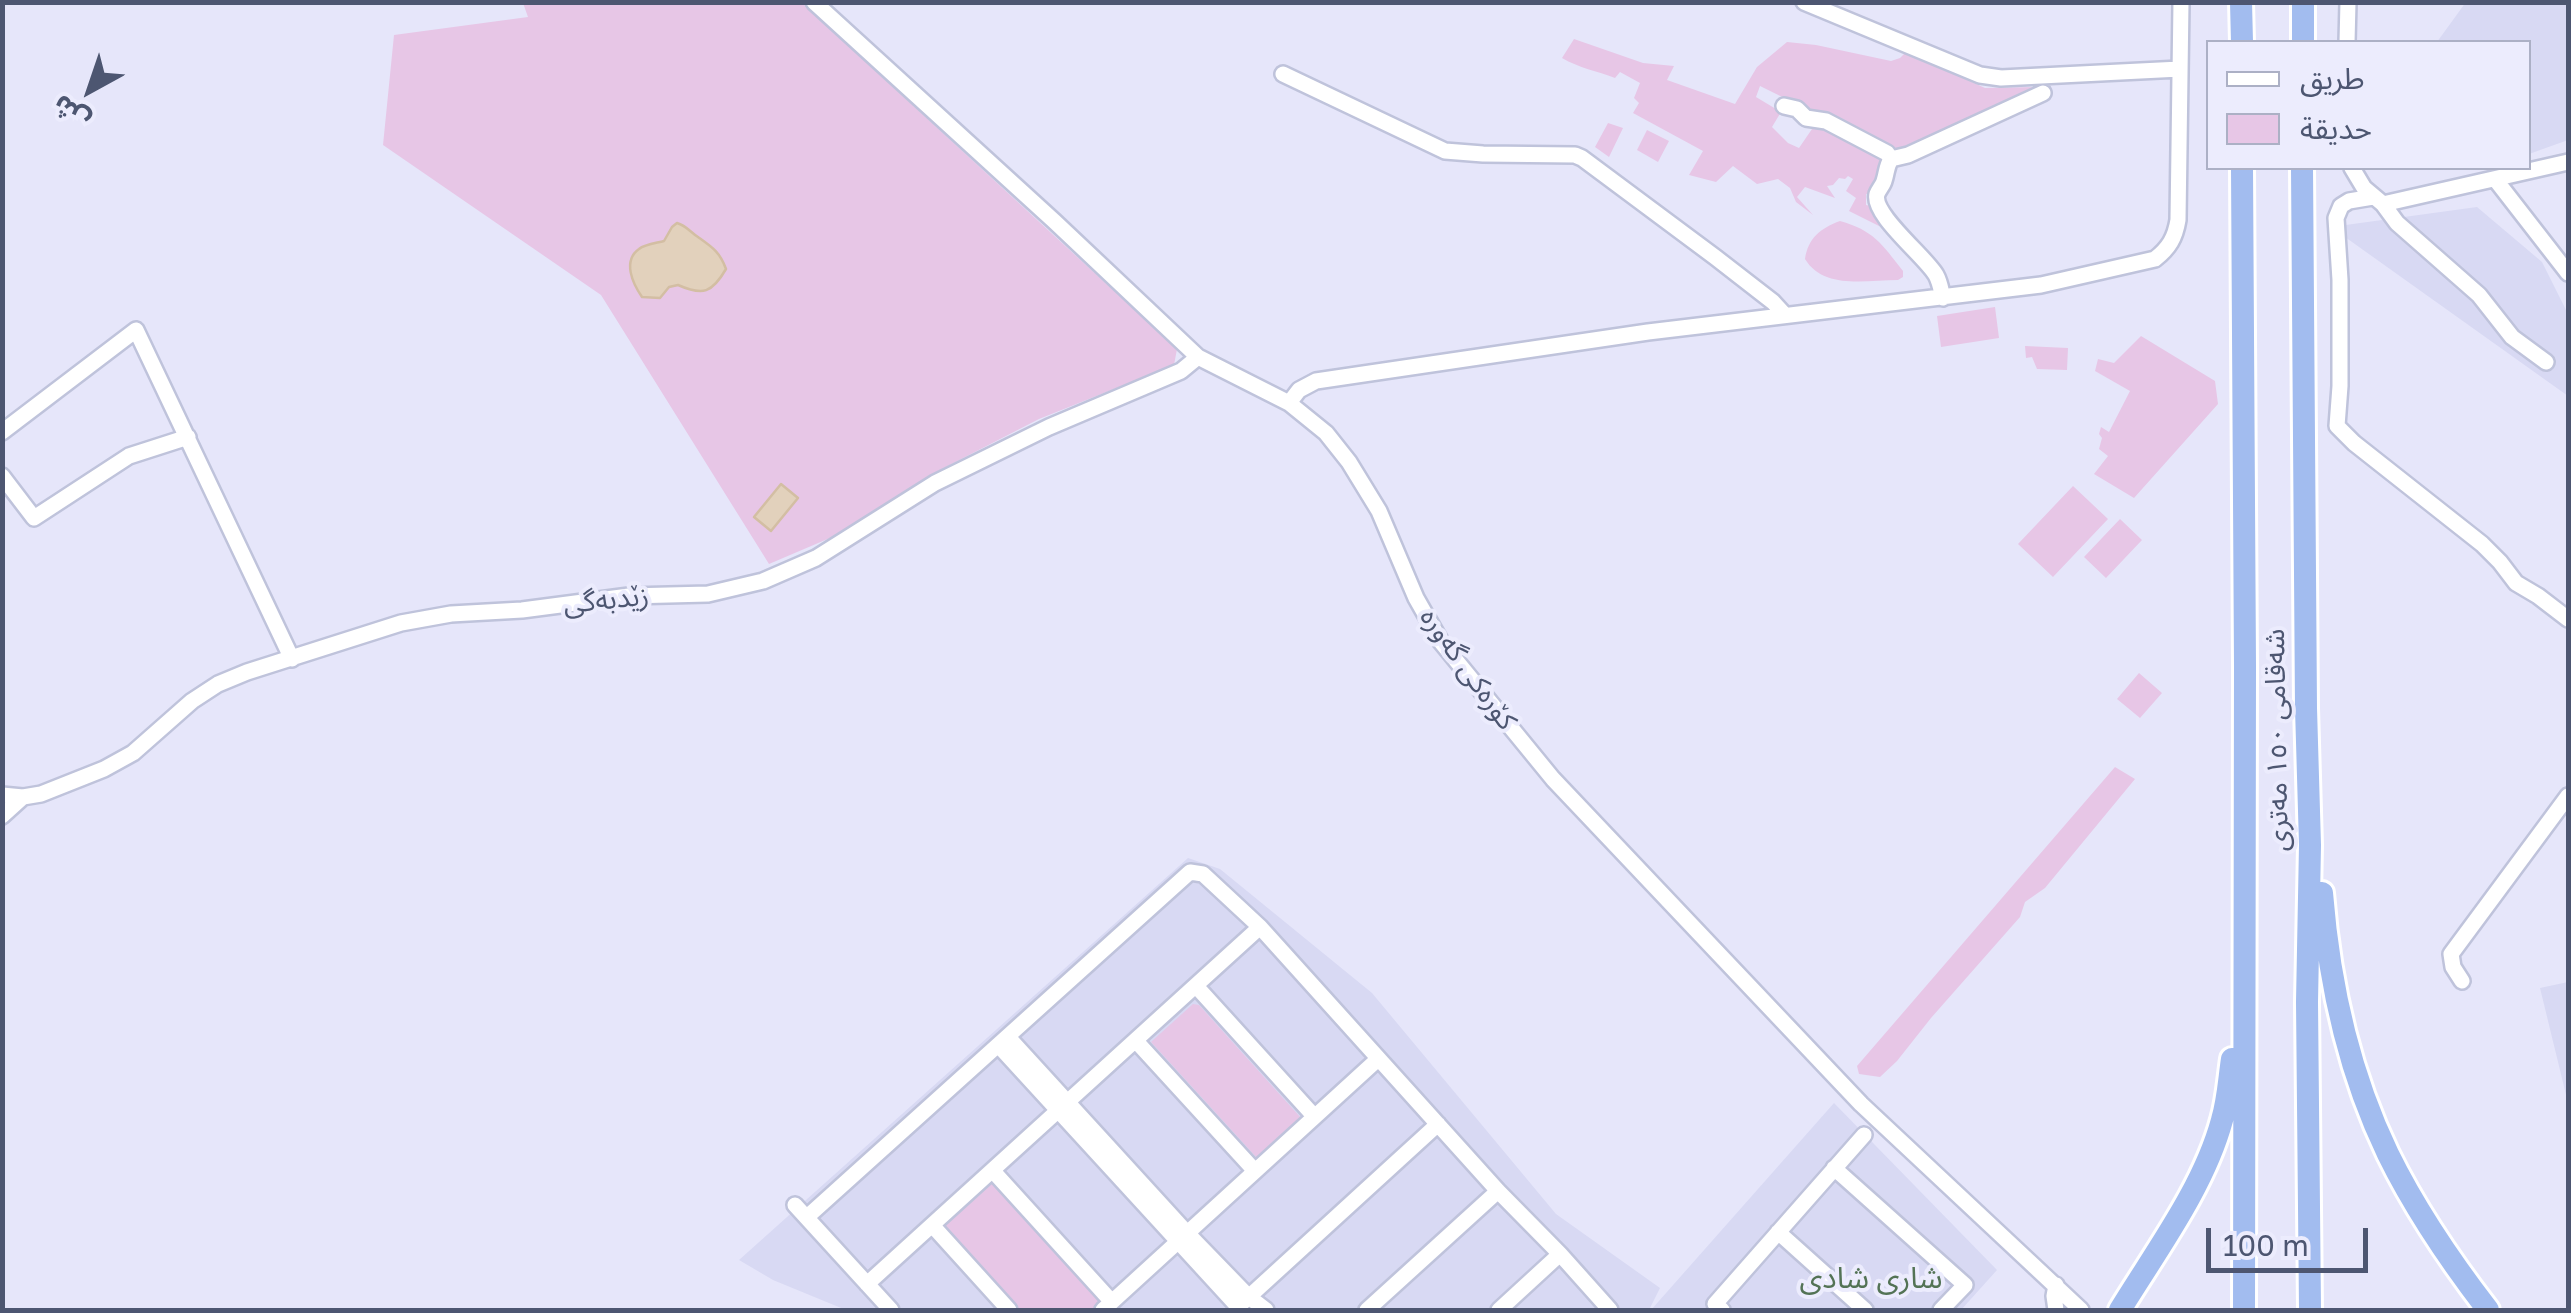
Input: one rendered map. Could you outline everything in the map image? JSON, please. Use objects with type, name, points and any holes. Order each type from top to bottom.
[{"type":"highway","points":[[2241,2],[2242,40]]},
{"type":"highway","points":[[2303,2],[2303,40]]},
{"type":"highway","name":"شەقامی ١٥٠ مەتری","points":[[2242,170],[2244,1310]]},
{"type":"highway","name":"شەقامی ١٥٠ مەتری","points":[[2302,170],[2310,845],[2310,1310]]},
{"type":"highway","points":[[2306,708],[2329,964],[2361,1087],[2406,1188],[2488,1310]]},
{"type":"highway","points":[[2120,1310],[2213,1148],[2223,1118],[2243,986]]},
{"type":"street","name":"کۆرەکی گەورە","points":[[814,2],[1198,357],[1288,404],[1326,433],[1379,510],[1416,598],[1441,642],[1553,779],[1861,1104],[2081,1310]]},
{"type":"street","points":[[1804,2],[1980,75],[2001,78],[2180,69]]},
{"type":"street","points":[[1288,404],[1299,390],[1316,382],[1784,314],[2042,285],[2155,259],[2175,236],[2178,220],[2180,2]]},
{"type":"street","points":[[2347,40],[2348,2]]},
{"type":"street","points":[[1283,74],[1445,151],[1582,158],[1774,302],[1784,314]]},
{"type":"street","points":[[1943,298],[1934,271],[1882,212],[1877,193],[1884,184],[1886,166],[1891,159],[1908,155],[2043,92]]},
{"type":"street","points":[[1784,106],[1797,109],[1806,118],[1826,121],[1887,153],[1891,159]]},
{"type":"street","points":[[2568,162],[2378,200],[2348,201],[2336,218],[2340,280],[2337,426],[2482,544],[2516,584],[2568,619]]},
{"type":"street","points":[[2353,170],[2364,188],[2397,223],[2479,295],[2512,337],[2546,362]]},
{"type":"street","points":[[2495,179],[2568,273]]},
{"type":"street","points":[[2,432],[136,330],[292,659]]},
{"type":"street","name":"زێدبەگی","points":[[2,794],[41,794],[114,765],[204,692],[232,677],[385,628],[434,616],[522,610],[629,596],[708,594],[763,581],[816,558],[935,483],[1048,427],[1180,372],[1198,357]]},
{"type":"street","points":[[2,476],[34,518],[129,456],[188,437]]},
{"type":"street","points":[[2462,981],[2453,967],[2451,954],[2568,796]]},
{"type":"street","points":[[2,816],[24,797]]},
{"type":"street","points":[[891,1310],[801,1211],[1004,1042],[1190,872],[1203,874],[1260,927],[1610,1310]]},
{"type":"street","points":[[867,1284],[1260,927]]},
{"type":"street","points":[[1196,986],[1314,1116]]},
{"type":"street","points":[[1136,1041],[1255,1171]]},
{"type":"street","points":[[1004,1042],[1240,1306],[1266,1310]]},
{"type":"street","points":[[992,1171],[1108,1306],[1378,1058]]},
{"type":"street","points":[[1240,1306],[1438,1124]]},
{"type":"street","points":[[1722,1310],[1715,1304],[1864,1134]]},
{"type":"street","points":[[1834,1168],[1964,1284],[1942,1310]]},
{"type":"street","points":[[1367,1310],[1498,1191]]},
{"type":"street","points":[[932,1225],[1009,1310]]},
{"type":"street","points":[[1778,1232],[1865,1310]]},
{"type":"street","points":[[1499,1310],[1560,1254]]},
{"type":"street","points":[[2056,1285],[2056,1310]]},
{"type":"shaded area","points":[[2466,2],[2568,3],[2568,140],[2531,153],[2531,40],[2438,40]]},
{"type":"shaded area","points":[[2477,207],[2542,262],[2568,314],[2568,396],[2331,227]]},
{"type":"shaded area","points":[[677,223],[715,250],[726,269],[706,290],[694,291],[678,285],[669,287],[660,298],[642,297],[633,279],[631,260],[642,247],[664,241]]},
{"type":"shaded area","points":[[781,484],[798,498],[771,531],[754,517]]},
{"type":"shaded area","points":[[1188,858],[1220,869],[1372,993],[1556,1214],[1660,1288],[1649,1310],[846,1310],[773,1280],[739,1260]]},
{"type":"shaded area","points":[[2568,982],[2568,1103],[2540,988]]},
{"type":"shaded area","name":"شاری شادی","points":[[1834,1103],[1997,1270],[1961,1310],[1651,1310]]},
{"type":"green space","points":[[523,3],[802,3],[1177,349],[1174,365],[1039,419],[938,471],[837,535],[769,564],[601,295],[383,145],[394,35],[528,17]]},
{"type":"green space","points":[[1574,39],[1643,63],[1674,66],[1667,80],[1735,104],[1757,67],[1787,42],[1891,61],[1906,52],[1985,88],[2042,89],[1898,154],[1760,86],[1756,97],[1781,112],[1772,127],[1788,143],[1799,148],[1812,129],[1813,120],[1886,158],[1873,193],[1866,194],[1866,205],[1876,207],[1922,262],[1917,265],[1881,227],[1849,211],[1856,198],[1846,191],[1853,179],[1848,176],[1827,186],[1835,198],[1805,187],[1797,197],[1813,215],[1796,202],[1790,188],[1778,179],[1757,184],[1733,166],[1716,182],[1689,175],[1703,151],[1633,113],[1639,103],[1634,98],[1640,83],[1620,72],[1615,78],[1562,58]]},
{"type":"green space","points":[[1608,123],[1623,128],[1609,157],[1595,147]]},
{"type":"green space","points":[[1647,130],[1669,141],[1658,162],[1637,150]]},
{"type":"green space","points":[[1840,221],[1876,239],[1903,271],[1903,277],[1847,281],[1813,269],[1805,259],[1809,245],[1821,231]]},
{"type":"green space","points":[[1995,307],[1999,338],[1941,347],[1937,316]]},
{"type":"green space","points":[[2141,336],[2215,381],[2218,404],[2134,498],[2094,474],[2108,456],[2099,449],[2101,427],[2109,432],[2130,391],[2095,371],[2098,359],[2114,363]]},
{"type":"green space","points":[[2025,346],[2068,348],[2067,370],[2037,369],[2032,357],[2026,358]]},
{"type":"green space","points":[[2073,486],[2108,519],[2053,577],[2018,544]]},
{"type":"green space","points":[[2120,519],[2142,540],[2106,578],[2084,557]]},
{"type":"green space","points":[[2139,673],[2162,693],[2140,718],[2117,699]]},
{"type":"green space","points":[[2115,767],[2135,779],[2045,888],[2025,902],[2020,917],[1897,1061],[1880,1077],[1859,1074],[1857,1066]]},
{"type":"green space","points":[[1193,1004],[1199,1005],[1301,1118],[1257,1158],[1151,1042]]},
{"type":"green space","points":[[988,1184],[993,1184],[1101,1302],[1091,1310],[1018,1310],[941,1226]]},
{"type":"district","name":"شاری شادی","points":[[1871,1278]]}]
